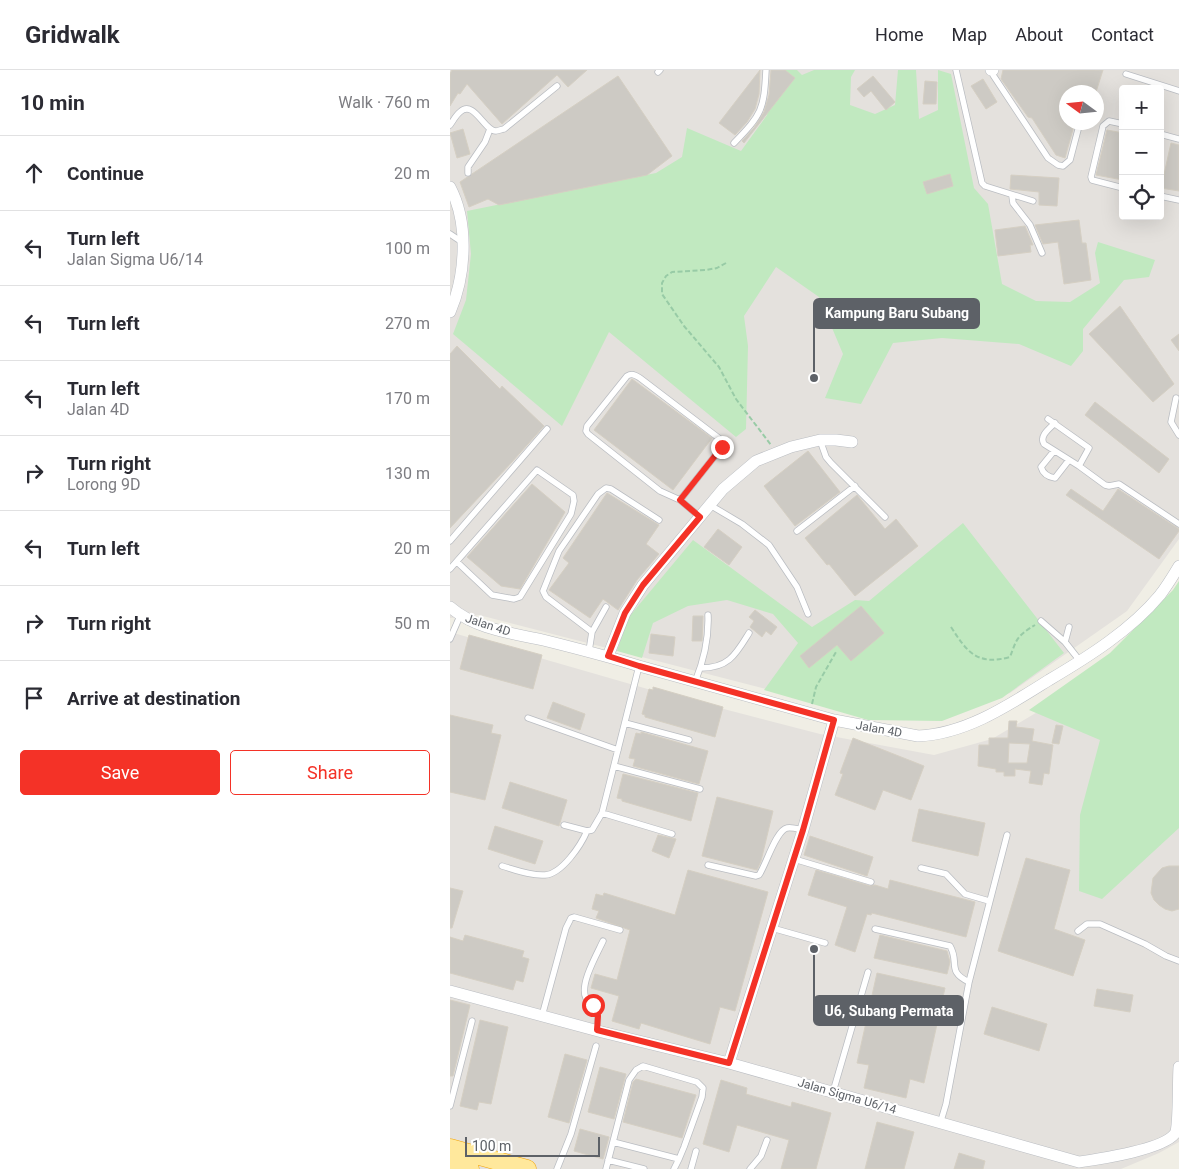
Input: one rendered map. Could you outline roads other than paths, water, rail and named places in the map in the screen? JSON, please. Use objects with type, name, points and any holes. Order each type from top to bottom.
[{"type":"highway","points":[[450,1148],[527,1169]]},
{"type":"highway","points":[[450,1164],[470,1169]]},
{"type":"street","points":[[450,187],[459,197],[462,242],[462,272],[450,312]]},
{"type":"street","points":[[608,656],[625,613],[643,585],[723,489],[756,461],[791,447],[820,440],[852,442]]},
{"type":"street","name":"Jalan 4D","points":[[450,607],[460,616],[482,626],[608,656],[810,714],[918,736],[930,735],[966,725],[1000,711],[1080,661],[1120,633],[1140,614],[1159,595],[1179,566]]},
{"type":"street","points":[[729,1063],[803,830],[834,720]]},
{"type":"street","name":"Jalan Sigma U6/14","points":[[450,991],[729,1063],[1079,1162],[1128,1154],[1169,1139],[1176,1131],[1178,1119],[1179,1067]]},
{"type":"lane","points":[[734,143],[759,116],[764,101],[766,70]]},
{"type":"lane","points":[[956,70],[982,183],[1012,196],[1034,201]]},
{"type":"lane","points":[[992,70],[993,76],[1053,163],[1063,166],[1070,160],[1078,130]]},
{"type":"lane","points":[[1126,74],[1179,91]]},
{"type":"lane","points":[[450,125],[461,110],[465,108],[471,110],[490,129],[496,131],[504,129],[557,86]]},
{"type":"lane","points":[[1119,123],[1109,121],[1103,126],[1090,177],[1092,180],[1119,187]]},
{"type":"lane","points":[[468,173],[468,167],[485,142],[490,129]]},
{"type":"lane","points":[[1164,135],[1179,139]]},
{"type":"lane","points":[[1012,196],[1013,202],[1030,225],[1042,253]]},
{"type":"lane","points":[[1164,197],[1179,200]]},
{"type":"lane","points":[[450,234],[462,242]]},
{"type":"lane","points":[[680,500],[722,447],[722,442],[640,378],[630,374],[587,426],[586,431],[660,492],[680,500],[700,517]]},
{"type":"lane","points":[[1176,398],[1171,422],[1179,435]]},
{"type":"lane","points":[[1048,419],[1089,448],[1079,466]]},
{"type":"lane","points":[[1055,423],[1042,436],[1044,444],[1105,485],[1119,484],[1179,524]]},
{"type":"lane","points":[[450,541],[548,429]]},
{"type":"lane","points":[[820,440],[826,457],[885,517]]},
{"type":"lane","points":[[1054,451],[1041,467],[1043,472],[1050,477],[1055,478],[1069,460]]},
{"type":"lane","points":[[450,569],[537,470],[573,495],[571,514],[520,597],[514,599],[492,595],[457,562]]},
{"type":"lane","points":[[797,531],[855,486]]},
{"type":"lane","points":[[592,632],[546,597],[543,591],[559,551],[598,494],[606,488],[611,489],[659,520]]},
{"type":"lane","points":[[710,504],[769,544],[797,587],[808,614]]},
{"type":"lane","points":[[589,652],[592,632],[606,607]]},
{"type":"lane","points":[[695,682],[701,668],[708,636],[708,614]]},
{"type":"lane","points":[[450,639],[460,616]]},
{"type":"lane","points":[[1042,621],[1065,642],[1080,661]]},
{"type":"lane","points":[[1065,642],[1069,627]]},
{"type":"lane","points":[[701,668],[717,667],[734,658],[749,633]]},
{"type":"lane","points":[[564,825],[587,831],[592,830],[602,813],[639,666]]},
{"type":"lane","points":[[528,718],[618,750]]},
{"type":"lane","points":[[625,723],[689,740]]},
{"type":"lane","points":[[614,766],[700,789]]},
{"type":"lane","points":[[602,813],[672,834]]},
{"type":"lane","points":[[708,865],[756,876],[759,875],[764,868],[776,838],[783,830],[788,827],[803,830]]},
{"type":"lane","points":[[502,866],[535,874],[549,874],[561,866],[578,848],[587,831]]},
{"type":"lane","points":[[940,1124],[946,1104],[969,982],[1007,835]]},
{"type":"lane","points":[[794,859],[871,882]]},
{"type":"lane","points":[[920,868],[946,874],[966,894],[989,900]]},
{"type":"lane","points":[[542,1016],[566,928],[571,918],[574,917],[620,930]]},
{"type":"lane","points":[[1078,931],[1087,924],[1100,924],[1179,961]]},
{"type":"lane","points":[[772,928],[825,943]]},
{"type":"lane","points":[[875,928],[950,946],[954,952],[956,974],[969,982]]},
{"type":"lane","points":[[597,1030],[597,1010],[586,998],[584,991],[585,983],[603,941]]},
{"type":"lane","points":[[833,1092],[868,972]]},
{"type":"lane","points":[[450,1106],[472,1022]]},
{"type":"lane","points":[[557,1169],[571,1134],[596,1046]]},
{"type":"lane","points":[[606,1169],[629,1080],[636,1070],[643,1066],[698,1082],[703,1088],[702,1097],[684,1148],[674,1169]]},
{"type":"lane","points":[[750,1169],[761,1156],[767,1140]]},
{"type":"lane","points":[[613,1142],[679,1159]]},
{"type":"lane","points":[[691,1169],[696,1151]]},
{"type":"lane","points":[[608,1160],[644,1169]]},
{"type":"place","name":"Kampung Baru Subang","points":[[814,378]]},
{"type":"place","name":"U6, Subang Permata","points":[[814,949]]}]
